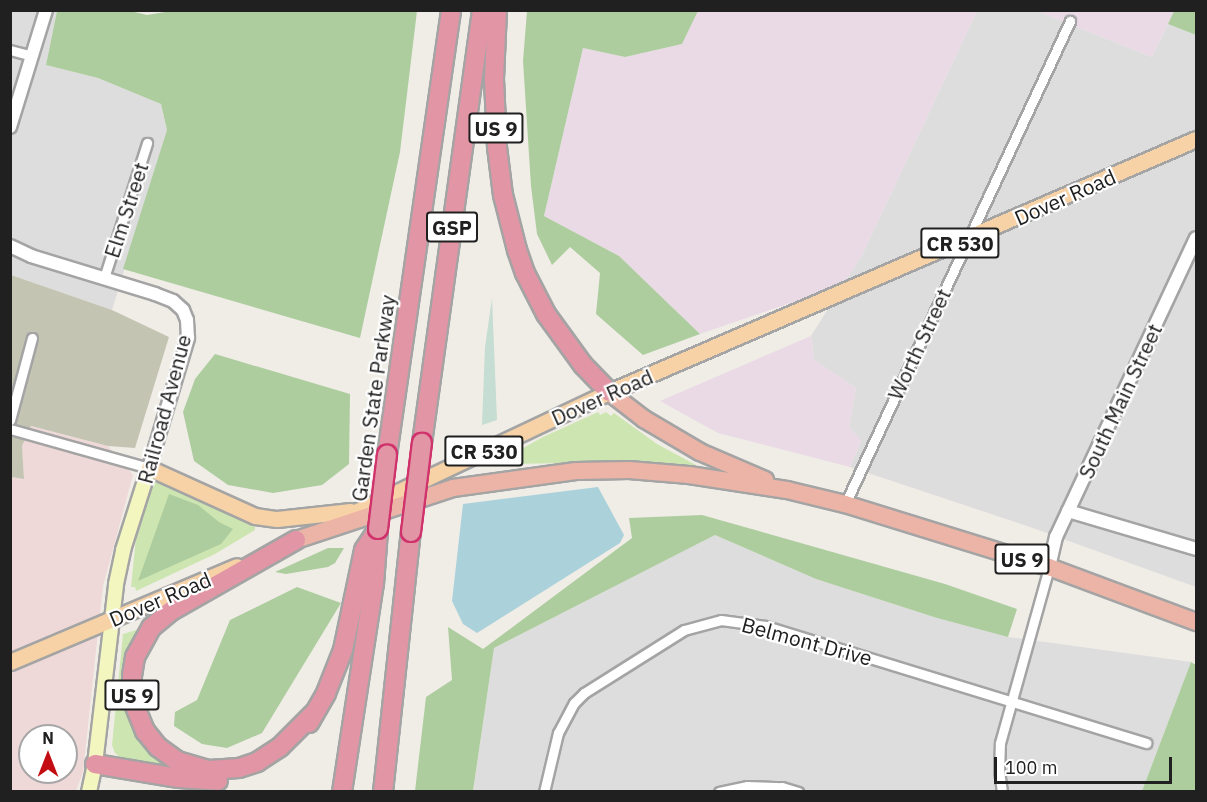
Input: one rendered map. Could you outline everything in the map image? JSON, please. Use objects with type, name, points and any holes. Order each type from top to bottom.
[{"type":"highway","name":"Garden State Parkway","points":[[342,792],[374,584],[387,455],[451,10]]},
{"type":"highway","name":"GSP","points":[[383,792],[422,443],[482,10]]},
{"type":"highway","name":"US 9","points":[[496,10],[495,121],[503,195],[525,273],[546,314],[583,365],[609,393],[644,419],[700,452],[787,490]]},
{"type":"highway","name":"US 9","points":[[378,529],[364,550],[344,650],[326,693],[314,713],[284,744],[264,758],[239,768],[209,770],[177,760],[158,747],[145,731],[132,699],[132,677],[135,657],[151,628],[171,611],[296,540],[453,488],[534,475],[629,470],[688,475],[787,490],[845,504],[1049,567],[1197,622]]},
{"type":"highway","points":[[95,764],[202,781],[245,778],[265,771],[291,750],[314,713]]},
{"type":"main road","name":"Dover Road","points":[[10,662],[296,540],[609,393],[968,240],[1197,139]]},
{"type":"main road","points":[[149,468],[255,516],[277,519],[359,510]]},
{"type":"main road","name":"Railroad Avenue","points":[[89,792],[95,764],[123,550],[149,468]]},
{"type":"street","points":[[10,126],[46,10]]},
{"type":"street","name":"Worth Street","points":[[845,504],[1070,21]]},
{"type":"street","points":[[10,50],[32,56]]},
{"type":"street","name":"Elm Street","points":[[104,278],[147,142]]},
{"type":"street","name":"South Main Street","points":[[1049,567],[1056,537],[1197,238]]},
{"type":"street","name":"Railroad Avenue","points":[[10,246],[25,254],[173,301],[183,310],[187,320],[188,338],[149,468]]},
{"type":"street","points":[[10,420],[32,338]]},
{"type":"street","points":[[10,429],[149,468]]},
{"type":"street","points":[[1068,511],[1197,549]]},
{"type":"street","points":[[1002,792],[999,744],[1049,567]]},
{"type":"street","name":"Belmont Drive","points":[[544,792],[558,733],[574,703],[584,693],[684,630],[721,620],[766,626],[1146,742]]},
{"type":"street","points":[[719,792],[747,786],[782,787],[798,792]]},
{"type":"shaded area","points":[[11,11],[57,11],[46,65],[98,78],[161,104],[167,130],[112,310],[11,275]]},
{"type":"shaded area","points":[[698,11],[977,11],[863,253],[843,285],[700,334],[619,256],[544,216],[583,48],[625,57],[682,44]]},
{"type":"shaded area","points":[[977,11],[1037,11],[1152,57],[1168,24],[1196,35],[1196,587],[1030,527],[850,467],[861,441],[849,427],[856,388],[814,360],[811,336],[863,253]]},
{"type":"shaded area","points":[[1037,11],[1174,11],[1152,57]]},
{"type":"shaded area","points":[[11,275],[112,310],[169,337],[135,448],[108,446],[31,426],[22,446],[24,479],[11,477]]},
{"type":"shaded area","points":[[492,298],[497,420],[482,425],[485,347]]},
{"type":"shaded area","points":[[811,336],[814,360],[856,388],[849,427],[861,441],[850,467],[718,433],[660,401]]},
{"type":"shaded area","points":[[30,426],[108,446],[133,475],[103,586],[83,772],[76,791],[11,792],[11,477],[24,479],[22,446]]},
{"type":"shaded area","points":[[715,535],[816,579],[937,618],[1008,637],[1191,662],[1142,791],[473,792],[494,648]]},
{"type":"green space","points":[[126,10],[147,15],[177,10],[417,11],[400,152],[360,338],[123,269],[167,130],[161,104],[98,78],[46,65],[57,11]]},
{"type":"green space","points":[[527,11],[698,11],[682,44],[625,57],[583,48],[544,216],[619,256],[700,334],[643,355],[596,314],[600,273],[570,247],[552,265],[537,234],[531,186],[523,61]]},
{"type":"green space","points":[[1174,11],[1196,11],[1196,35],[1168,24]]},
{"type":"green space","points":[[215,354],[350,394],[349,464],[322,485],[273,493],[228,485],[194,461],[183,412],[195,379]]},
{"type":"green space","points":[[598,412],[600,415],[606,412],[611,416],[614,413],[657,444],[696,465],[694,469],[626,462],[503,464],[502,461],[509,456],[543,437]]},
{"type":"green space","points":[[151,482],[161,482],[255,523],[255,530],[215,554],[136,591],[135,587],[131,587],[136,538]]},
{"type":"green space","points":[[169,494],[198,505],[219,522],[233,529],[221,544],[138,581]]},
{"type":"green space","points":[[702,515],[945,584],[1017,609],[1008,637],[937,618],[816,579],[715,535],[494,648],[473,791],[415,791],[426,697],[452,680],[448,627],[483,649],[632,538],[629,518]]},
{"type":"green space","points":[[328,548],[344,548],[335,563],[328,567],[286,574],[275,572]]},
{"type":"green space","points":[[297,587],[341,603],[262,733],[227,748],[202,744],[174,726],[175,712],[197,700],[230,620]]},
{"type":"green space","points":[[143,628],[126,662],[164,761],[162,767],[125,761],[115,753],[112,745],[123,634]]},
{"type":"green space","points":[[1191,662],[1196,665],[1196,791],[1142,791]]},
{"type":"water","points":[[598,487],[624,535],[620,543],[477,633],[463,624],[452,601],[463,504]]}]
